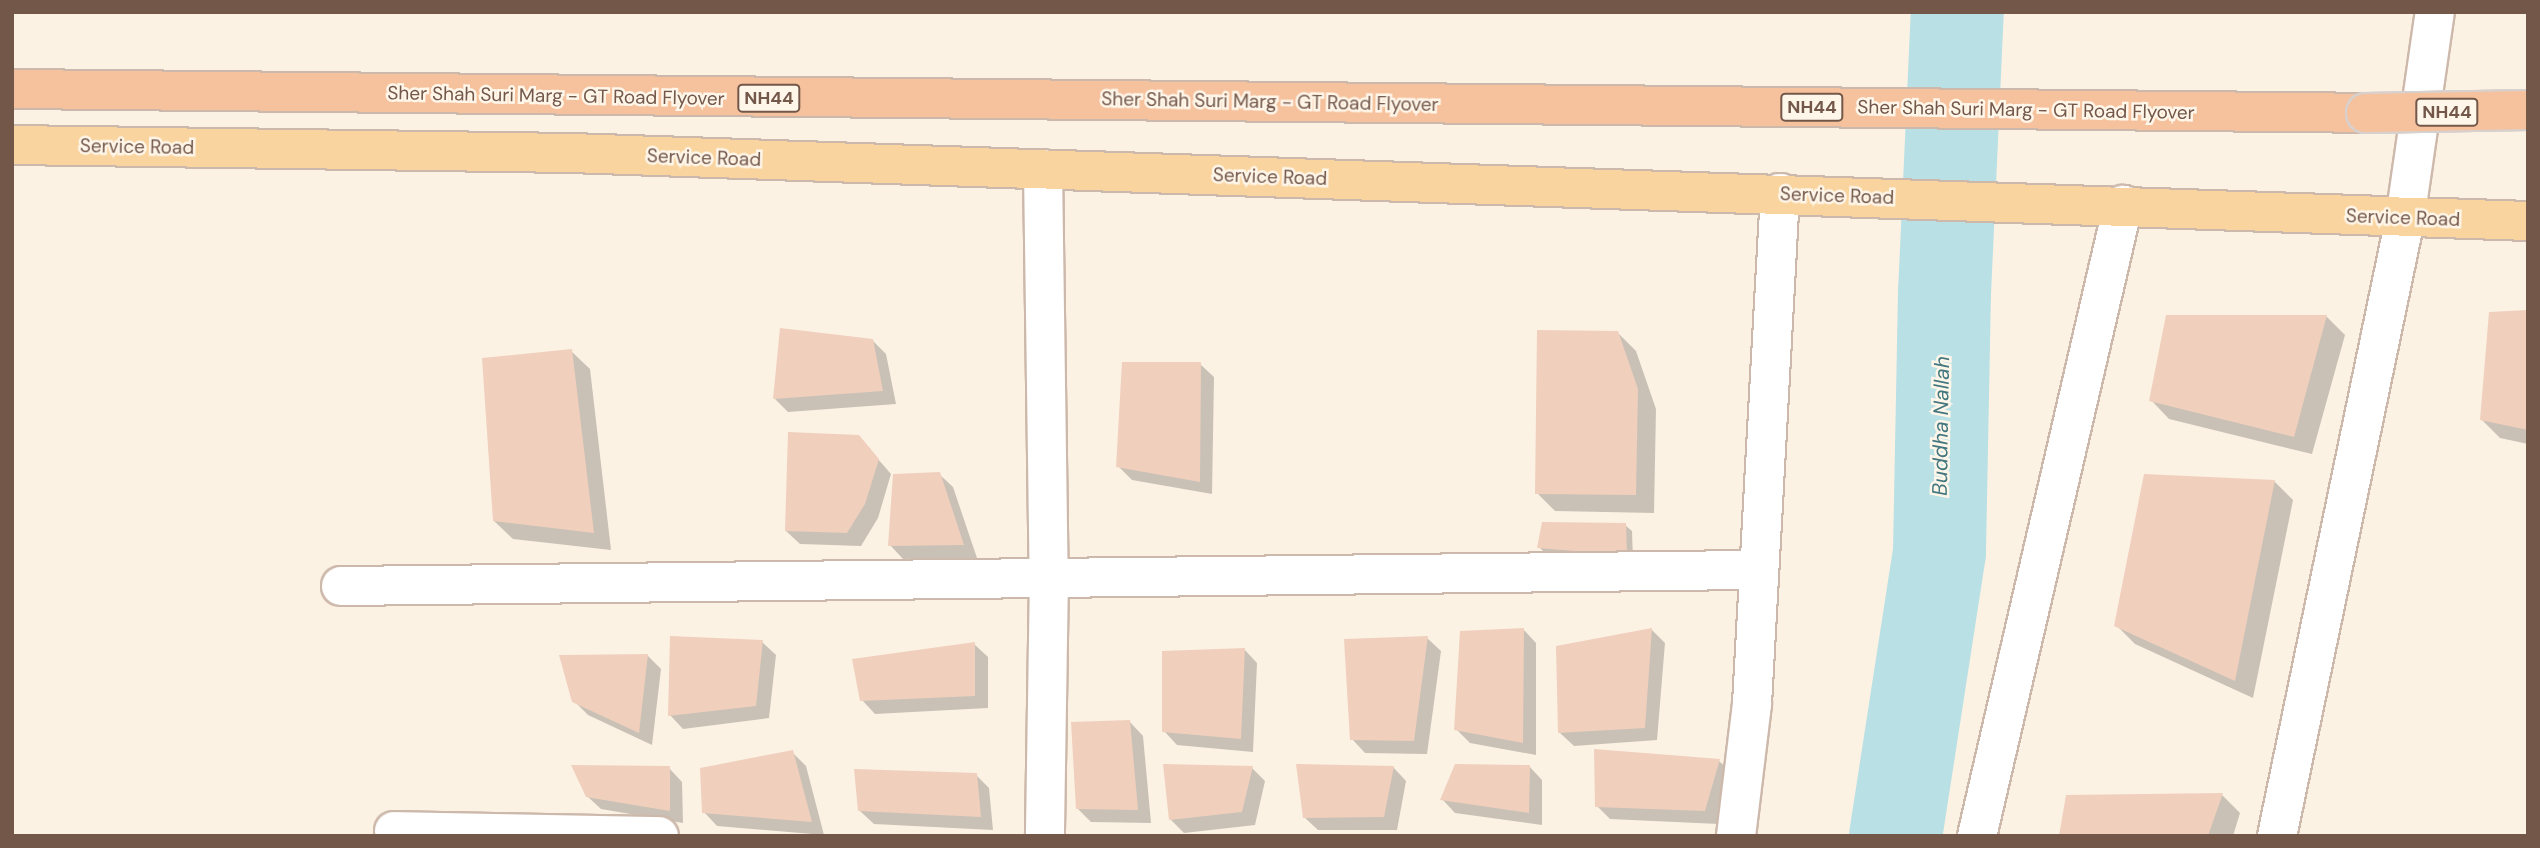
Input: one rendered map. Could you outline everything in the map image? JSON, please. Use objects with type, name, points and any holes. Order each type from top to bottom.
[{"type":"highway","name":"Sher Shah Suri Marg - GT Road Flyover","points":[[12,89],[2366,113],[2528,110]]},
{"type":"main road","name":"Service Road","points":[[12,145],[571,153],[2081,203],[2405,219],[2528,221]]},
{"type":"street","points":[[2277,836],[2405,219],[2435,12]]},
{"type":"street","points":[[1043,169],[1049,576],[1045,836]]},
{"type":"street","points":[[1736,836],[1751,715],[1780,193]]},
{"type":"street","points":[[1977,836],[2123,205]]},
{"type":"street","points":[[341,586],[1758,570]]},
{"type":"street","points":[[394,831],[659,836]]},
{"type":"building","points":[[2528,310],[2528,430],[2480,420],[2489,312]]},
{"type":"building","points":[[2166,315],[2327,315],[2294,437],[2149,401]]},
{"type":"building","points":[[780,328],[873,339],[883,391],[773,399]]},
{"type":"building","points":[[1537,330],[1618,331],[1638,389],[1636,495],[1535,494]]},
{"type":"building","points":[[572,349],[594,533],[493,521],[482,358]]},
{"type":"building","points":[[1122,362],[1201,362],[1200,482],[1116,467]]},
{"type":"building","points":[[788,432],[859,435],[879,459],[865,504],[847,533],[785,531]]},
{"type":"building","points":[[940,472],[964,545],[888,546],[893,474]]},
{"type":"building","points":[[2144,474],[2275,480],[2235,681],[2114,626]]},
{"type":"building","points":[[1542,522],[1626,523],[1627,555],[1537,548]]},
{"type":"building","points":[[1524,628],[1523,743],[1454,730],[1460,631]]},
{"type":"building","points":[[1652,628],[1645,728],[1558,733],[1556,646]]},
{"type":"building","points":[[670,636],[763,640],[756,706],[668,716]]},
{"type":"building","points":[[1428,636],[1414,741],[1350,740],[1344,639]]},
{"type":"building","points":[[975,642],[975,696],[860,701],[852,659]]},
{"type":"building","points":[[1245,648],[1241,739],[1162,732],[1162,651]]},
{"type":"building","points":[[648,654],[639,733],[572,702],[559,655]]},
{"type":"building","points":[[1130,720],[1138,810],[1076,809],[1071,722]]},
{"type":"building","points":[[1594,749],[1720,759],[1705,811],[1595,807]]},
{"type":"building","points":[[793,750],[812,822],[702,813],[700,768]]},
{"type":"building","points":[[1163,764],[1253,766],[1242,812],[1169,820]]},
{"type":"building","points":[[1296,764],[1394,766],[1384,817],[1303,818]]},
{"type":"building","points":[[1455,764],[1530,765],[1529,813],[1440,800]]},
{"type":"building","points":[[571,765],[670,766],[670,811],[586,797]]},
{"type":"building","points":[[854,769],[977,773],[981,817],[858,811]]},
{"type":"building","points":[[2223,793],[2208,836],[2059,836],[2066,795]]},
{"type":"waterway","name":"Buddha Nallah","points":[[1895,836],[1939,551],[1944,293],[1957,12]]}]
